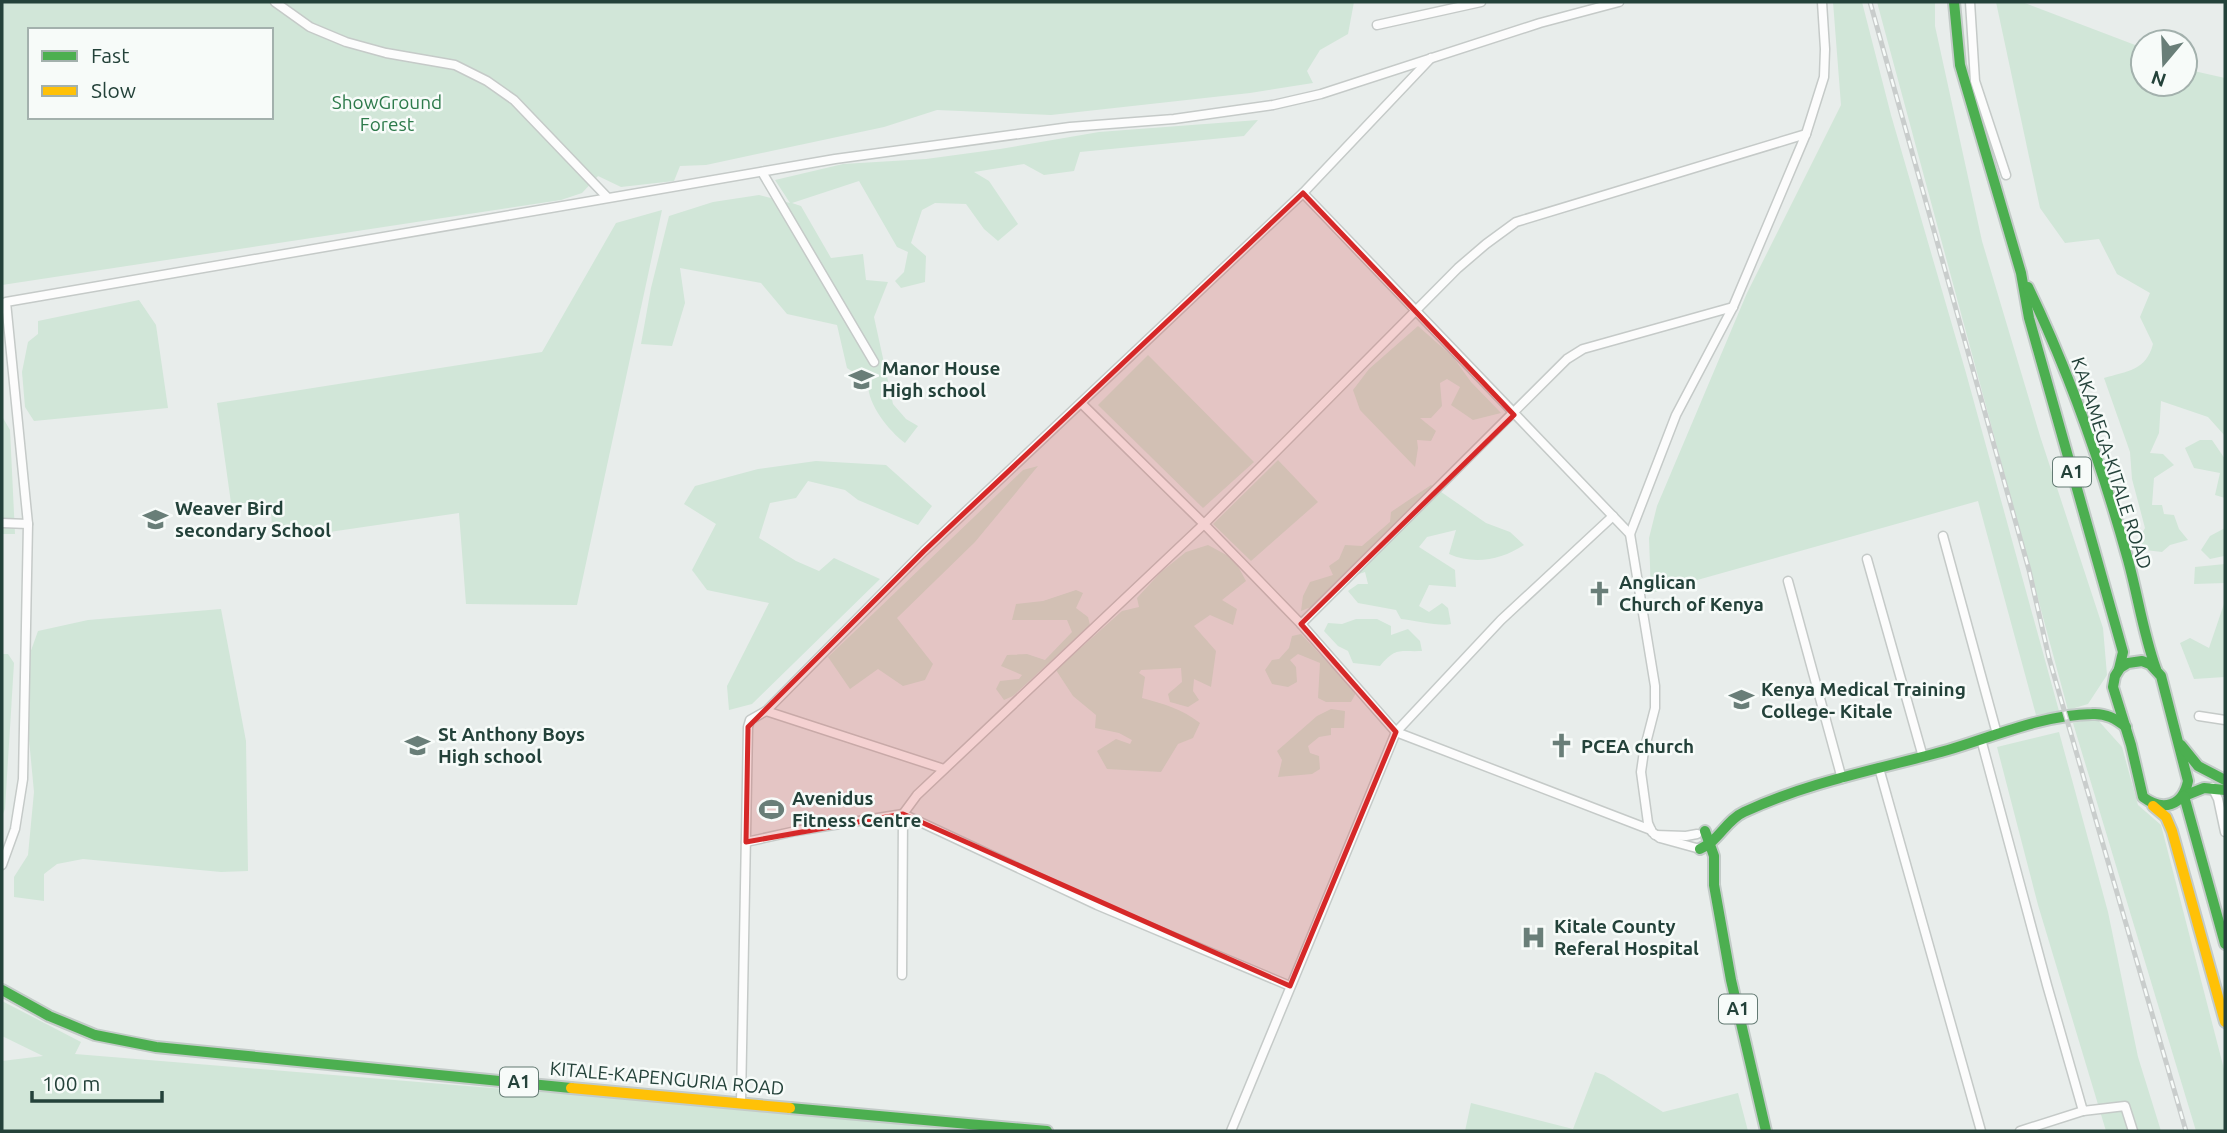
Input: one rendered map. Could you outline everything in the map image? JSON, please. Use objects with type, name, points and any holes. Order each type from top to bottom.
[{"type":"main road","name":"KAKAMEGA-KITALE ROAD","points":[[1954,2],[1961,65],[2021,273],[2029,318],[2123,652],[2113,684]]},
{"type":"main road","name":"KAKAMEGA-KITALE ROAD","points":[[2021,273],[2042,315],[2080,409],[2128,561],[2149,651],[2161,676],[2188,781],[2185,805],[2225,944]]},
{"type":"main road","points":[[2119,669],[2126,662],[2133,661],[2142,661],[2156,669]]},
{"type":"main road","points":[[2113,684],[2143,797],[2170,823],[2225,1022]]},
{"type":"main road","name":"A1","points":[[2088,713],[2107,695],[2113,684]]},
{"type":"main road","points":[[1701,832],[1776,799],[1997,734],[2088,713],[2109,716],[2126,727]]},
{"type":"main road","points":[[2178,740],[2198,766],[2225,780]]},
{"type":"main road","points":[[2149,803],[2173,806],[2193,789],[2225,790]]},
{"type":"main road","points":[[1706,848],[1734,818]]},
{"type":"main road","name":"A1","points":[[1701,832],[1706,848],[1715,861],[1714,885],[1731,980],[1766,1131]]},
{"type":"main road","name":"KITALE-KAPENGURIA ROAD","points":[[2,990],[49,1016],[94,1035],[156,1046],[601,1091],[1047,1131]]},
{"type":"street","points":[[275,2],[310,27],[346,42],[386,53],[455,65],[487,81],[514,100],[607,197]]},
{"type":"street","points":[[1377,25],[1481,2]]},
{"type":"street","points":[[2,865],[15,829],[23,779],[28,524],[6,302],[835,159],[1070,127],[1174,119],[1273,105],[1321,93],[1619,2]]},
{"type":"street","points":[[1653,832],[1645,811],[1641,772],[1655,708],[1655,686],[1630,534],[1676,415],[1733,307],[1806,134],[1824,77],[1822,2]]},
{"type":"street","points":[[1970,2],[1975,81],[2006,176]]},
{"type":"street","points":[[741,1102],[750,720],[766,711],[924,551],[1303,193],[1432,57]]},
{"type":"street","points":[[902,975],[903,814],[917,795],[1204,524],[1477,252],[1516,222],[1806,134]]},
{"type":"street","points":[[762,172],[874,362]]},
{"type":"street","points":[[1303,193],[1630,534]]},
{"type":"street","points":[[1301,624],[1514,415],[1553,373],[1583,349],[1733,307]]},
{"type":"street","points":[[1082,404],[1301,624],[1396,732],[1653,832],[1669,842],[1706,848]]},
{"type":"street","points":[[1231,1131],[1396,732],[1501,620],[1613,516]]},
{"type":"street","points":[[2,523],[28,524]]},
{"type":"street","points":[[1943,536],[1997,734]]},
{"type":"street","points":[[1867,559],[1923,757]]},
{"type":"street","points":[[1788,581],[1842,779]]},
{"type":"street","points":[[766,711],[944,769]]},
{"type":"street","points":[[2199,716],[2225,720]]},
{"type":"street","points":[[1980,739],[2083,1111]]},
{"type":"street","points":[[1879,768],[1981,1131]]},
{"type":"street","points":[[2212,788],[2218,799],[2225,832]]},
{"type":"street","points":[[746,842],[903,814],[1097,905],[1290,986]]},
{"type":"street","points":[[1653,832],[1701,832]]},
{"type":"street","points":[[2020,1131],[2083,1111],[2125,1106],[2133,1131]]},
{"type":"highlighted area","points":[[1303,193],[1514,415],[1301,624],[1396,732],[1290,986],[903,814],[746,842],[748,727],[924,551]]},
{"type":"green space","name":"ShowGround Forest","points":[[2,2],[1354,2],[1348,34],[1320,50],[1307,71],[1313,83],[1250,93],[1051,115],[937,110],[884,127],[706,165],[680,166],[674,181],[621,187],[598,176],[582,193],[561,200],[2,285]]},
{"type":"green space","points":[[1833,2],[1862,2],[1891,115],[1966,373],[2059,711],[2036,715],[1978,501],[1651,593],[1649,538],[1657,506],[1747,293],[1841,105]]},
{"type":"green space","points":[[1877,2],[1935,2],[1935,26],[1982,241],[2040,436],[2103,628],[2107,675],[2088,704],[2068,710]]},
{"type":"green space","points":[[1996,2],[2022,2],[2129,43],[2129,98],[2199,98],[2199,72],[2225,78],[2225,436],[2208,417],[2161,401],[2159,433],[2150,453],[2163,454],[2174,465],[2154,478],[2152,505],[2162,505],[2164,514],[2174,515],[2179,529],[2188,540],[2170,545],[2162,552],[2145,550],[2139,539],[2145,528],[2132,479],[2130,452],[2104,378],[2140,365],[2150,353],[2153,344],[2140,317],[2150,293],[2117,274],[2099,239],[2065,243],[2040,208]]},
{"type":"green space","points":[[1258,120],[1244,136],[1080,152],[1074,171],[1044,175],[1024,164],[974,172],[989,181],[1018,224],[998,241],[984,229],[966,204],[935,203],[922,210],[911,243],[926,256],[925,282],[901,288],[895,281],[904,272],[908,252],[897,247],[859,181],[792,203],[801,206],[831,258],[863,254],[866,280],[888,282],[874,317],[893,404],[906,419],[918,426],[905,443],[875,408],[868,382],[847,368],[837,325],[787,314],[761,283],[680,268],[685,303],[672,346],[641,344],[651,288],[669,216],[713,202],[759,195],[790,203],[775,180],[843,164],[926,159],[1099,132]]},
{"type":"green space","points":[[662,210],[577,605],[466,604],[459,513],[309,535],[272,535],[271,503],[231,503],[217,403],[542,352],[616,223]]},
{"type":"green space","points":[[139,300],[156,325],[168,408],[34,421],[25,407],[22,372],[28,342],[38,334],[38,321]]},
{"type":"green space","points":[[1418,326],[1453,357],[1471,382],[1501,413],[1473,420],[1451,405],[1460,387],[1447,379],[1440,383],[1442,406],[1431,418],[1420,418],[1436,431],[1431,441],[1417,440],[1415,467],[1360,410],[1353,390],[1369,369]]},
{"type":"green space","points":[[1148,355],[1254,462],[1203,508],[1098,405]]},
{"type":"green space","points":[[2,411],[10,430],[15,534],[2,534]]},
{"type":"green space","points":[[2200,440],[2212,440],[2225,459],[2225,498],[2215,495],[2220,473],[2194,468],[2185,448]]},
{"type":"green space","points":[[1278,460],[1318,502],[1251,561],[1213,524]]},
{"type":"green space","points":[[816,461],[886,465],[932,506],[918,525],[858,500],[845,490],[808,481],[796,498],[770,503],[759,538],[796,561],[819,571],[834,558],[880,579],[752,704],[729,710],[727,686],[769,603],[707,590],[692,570],[716,524],[684,504],[695,486],[758,469]]},
{"type":"green space","points":[[1038,466],[975,542],[897,618],[933,664],[925,680],[903,686],[878,669],[850,689],[828,657],[1023,470]]},
{"type":"green space","points":[[1431,485],[1486,523],[1510,532],[1524,545],[1497,557],[1478,560],[1449,554],[1456,530],[1427,537],[1419,547],[1455,570],[1456,587],[1429,585],[1419,606],[1429,612],[1442,603],[1448,608],[1451,624],[1401,619],[1396,610],[1358,603],[1348,591],[1358,584],[1368,584],[1365,572],[1338,581],[1316,605],[1301,611],[1303,596],[1310,582],[1333,575],[1329,566],[1339,559],[1345,545],[1362,546],[1390,522],[1391,512]]},
{"type":"green space","points":[[2225,528],[2225,564],[2224,556],[2210,559],[2201,550],[2210,536]]},
{"type":"green space","points":[[1208,545],[1234,559],[1246,581],[1222,600],[1237,609],[1233,625],[1210,615],[1194,626],[1216,651],[1211,687],[1194,679],[1193,691],[1199,700],[1188,707],[1170,702],[1168,694],[1182,682],[1181,668],[1141,670],[1139,673],[1145,677],[1142,698],[1180,711],[1200,723],[1193,738],[1178,744],[1161,772],[1107,769],[1097,751],[1116,739],[1130,744],[1132,740],[1119,733],[1095,728],[1096,715],[1073,696],[1056,670],[1122,611],[1139,607],[1137,598],[1161,572],[1186,552]]},
{"type":"green space","points":[[2225,564],[2225,583],[2194,584],[2195,567]]},
{"type":"green space","points":[[1076,590],[1083,593],[1076,608],[1088,617],[1090,625],[1013,696],[1004,700],[996,689],[1000,681],[1019,679],[1022,675],[1001,666],[1007,655],[1027,654],[1045,660],[1072,632],[1067,620],[1012,620],[1016,604],[1043,601]]},
{"type":"green space","points":[[2225,601],[2225,677],[2194,679],[2180,643],[2190,638],[2209,648]]},
{"type":"green space","points":[[221,609],[246,741],[248,871],[221,872],[83,859],[57,864],[44,874],[44,901],[14,897],[14,877],[28,855],[34,792],[28,729],[28,659],[38,631],[88,620]]},
{"type":"green space","points":[[1356,619],[1377,619],[1391,626],[1391,635],[1408,629],[1420,641],[1422,651],[1394,653],[1380,666],[1353,663],[1348,651],[1338,646],[1324,631],[1328,623],[1342,624]]},
{"type":"green space","points":[[1301,634],[1356,693],[1351,702],[1326,702],[1318,698],[1320,663],[1298,654],[1290,660],[1296,667],[1297,682],[1288,687],[1272,684],[1265,670],[1272,660],[1279,659],[1289,648],[1292,636]]},
{"type":"green space","points":[[2,654],[8,654],[14,663],[5,809],[2,816]]},
{"type":"green space","points":[[1331,709],[1345,711],[1344,728],[1331,728],[1331,735],[1319,737],[1308,746],[1310,753],[1319,756],[1320,769],[1312,774],[1278,777],[1282,760],[1277,751],[1317,716]]},
{"type":"green space","points":[[2096,718],[2122,747],[2138,805],[2161,825],[2225,1073],[2225,1131],[2196,1131],[2073,723]]},
{"type":"green space","points":[[2059,732],[2108,912],[2138,1057],[2161,1131],[2106,1131],[2038,905],[1997,747]]},
{"type":"green space","points":[[2,1001],[81,1042],[75,1054],[1021,1131],[2,1131],[2,1061],[43,1056],[2,1036]]},
{"type":"green space","points":[[1595,1072],[1663,1112],[1738,1093],[1748,1131],[1465,1131],[1471,1103],[1573,1129]]},
{"type":"railway","points":[[1870,2],[2029,570],[2049,658],[2186,1131]]},
{"type":"traffic: fast","points":[[1954,2],[1960,65],[2021,273],[2029,318],[2123,652],[2119,669]]},
{"type":"traffic: fast","points":[[2028,287],[2058,353],[2096,455],[2128,560],[2156,669]]},
{"type":"traffic: fast","points":[[2142,661],[2150,664],[2161,676],[2188,781],[2182,796],[2171,804],[2158,804],[2143,797],[2131,745],[2113,687],[2120,668],[2128,663],[2142,661]]},
{"type":"traffic: fast","points":[[1700,849],[1744,812],[1819,784],[2055,718],[2102,714],[2126,727]]},
{"type":"traffic: fast","points":[[2181,745],[2198,766],[2225,780]]},
{"type":"traffic: fast","points":[[2184,796],[2204,788],[2225,790]]},
{"type":"traffic: fast","points":[[2184,796],[2225,944]]},
{"type":"traffic: fast","points":[[1705,831],[1714,856],[1714,885],[1731,980],[1766,1131]]},
{"type":"traffic: fast","points":[[2,990],[49,1016],[95,1035],[156,1047],[571,1088]]},
{"type":"traffic: fast","points":[[790,1108],[1047,1131]]},
{"type":"traffic: slow","points":[[2153,806],[2166,817],[2172,831],[2225,1022]]},
{"type":"traffic: slow","points":[[571,1088],[790,1108]]},
{"type":"place","name":"Manor House High school","points":[[862,379]]},
{"type":"place","name":"Weaver Bird secondary School","points":[[155,519]]},
{"type":"place","name":"Anglican Church of Kenya","points":[[1599,593]]},
{"type":"place","name":"Kenya Medical Training College- Kitale","points":[[1741,700]]},
{"type":"place","name":"St Anthony Boys High school","points":[[418,745]]},
{"type":"place","name":"PCEA church","points":[[1561,746]]},
{"type":"place","name":"Avenidus Fitness Centre","points":[[772,809]]},
{"type":"place","name":"Kitale County Referal Hospital","points":[[1534,937]]}]
